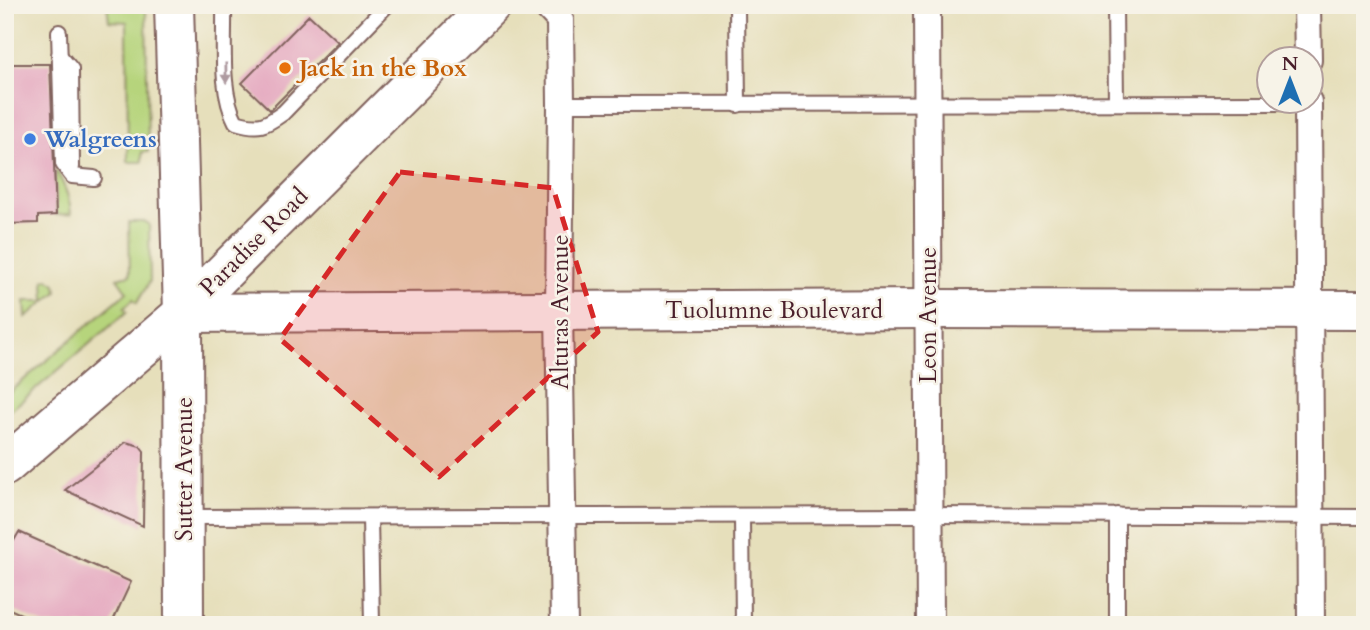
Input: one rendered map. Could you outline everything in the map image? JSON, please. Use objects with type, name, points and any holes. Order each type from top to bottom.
[{"type":"main road","name":"Sutter Avenue","points":[[174,5],[183,313],[184,625]]},
{"type":"main road","name":"Paradise Road","points":[[5,466],[183,313],[491,5]]},
{"type":"main road","name":"Tuolumne Boulevard","points":[[183,313],[928,309],[1365,310]]},
{"type":"street","name":"Alturas Avenue","points":[[547,5],[560,20],[559,311],[564,625]]},
{"type":"street","name":"Leon Avenue","points":[[927,5],[930,625]]},
{"type":"street","points":[[1307,5],[1308,46]]},
{"type":"street","points":[[1308,116],[1311,625]]},
{"type":"lane","points":[[224,5],[226,91],[229,109],[236,122],[250,126],[266,125],[284,113],[387,5]]},
{"type":"lane","points":[[737,5],[738,105]]},
{"type":"lane","points":[[1115,5],[1116,103]]},
{"type":"lane","points":[[59,32],[63,164],[72,176],[93,178]]},
{"type":"lane","points":[[561,104],[1254,102]]},
{"type":"lane","points":[[1117,515],[1118,625]]},
{"type":"lane","points":[[184,517],[1365,517]]},
{"type":"lane","points":[[370,517],[372,625]]},
{"type":"lane","points":[[742,517],[743,625]]},
{"type":"highlighted area","points":[[400,172],[553,188],[598,332],[439,477],[280,339]]},
{"type":"green space","points":[[107,5],[146,5],[148,152],[142,152],[142,162],[128,162],[127,22],[109,21]]},
{"type":"green space","points":[[55,171],[66,192],[71,214],[56,215]]},
{"type":"green space","points":[[129,222],[149,224],[150,281],[137,303],[133,299],[124,308],[127,312],[5,415],[5,396],[127,292],[117,278],[130,275]]},
{"type":"green space","points":[[48,279],[56,284],[57,292],[26,317],[25,301],[45,301],[44,280]]},
{"type":"building","name":"Jack in the Box","points":[[309,15],[338,42],[270,110],[242,83]]},
{"type":"building","name":"Walgreens","points":[[5,64],[50,64],[56,215],[38,216],[38,223],[5,224]]},
{"type":"building","points":[[126,442],[140,446],[144,451],[143,526],[65,490]]},
{"type":"building","points":[[19,532],[131,582],[111,625],[46,625],[5,607],[5,556]]},
{"type":"place","name":"Jack in the Box","points":[[285,68]]},
{"type":"place","name":"Walgreens","points":[[30,139]]}]
